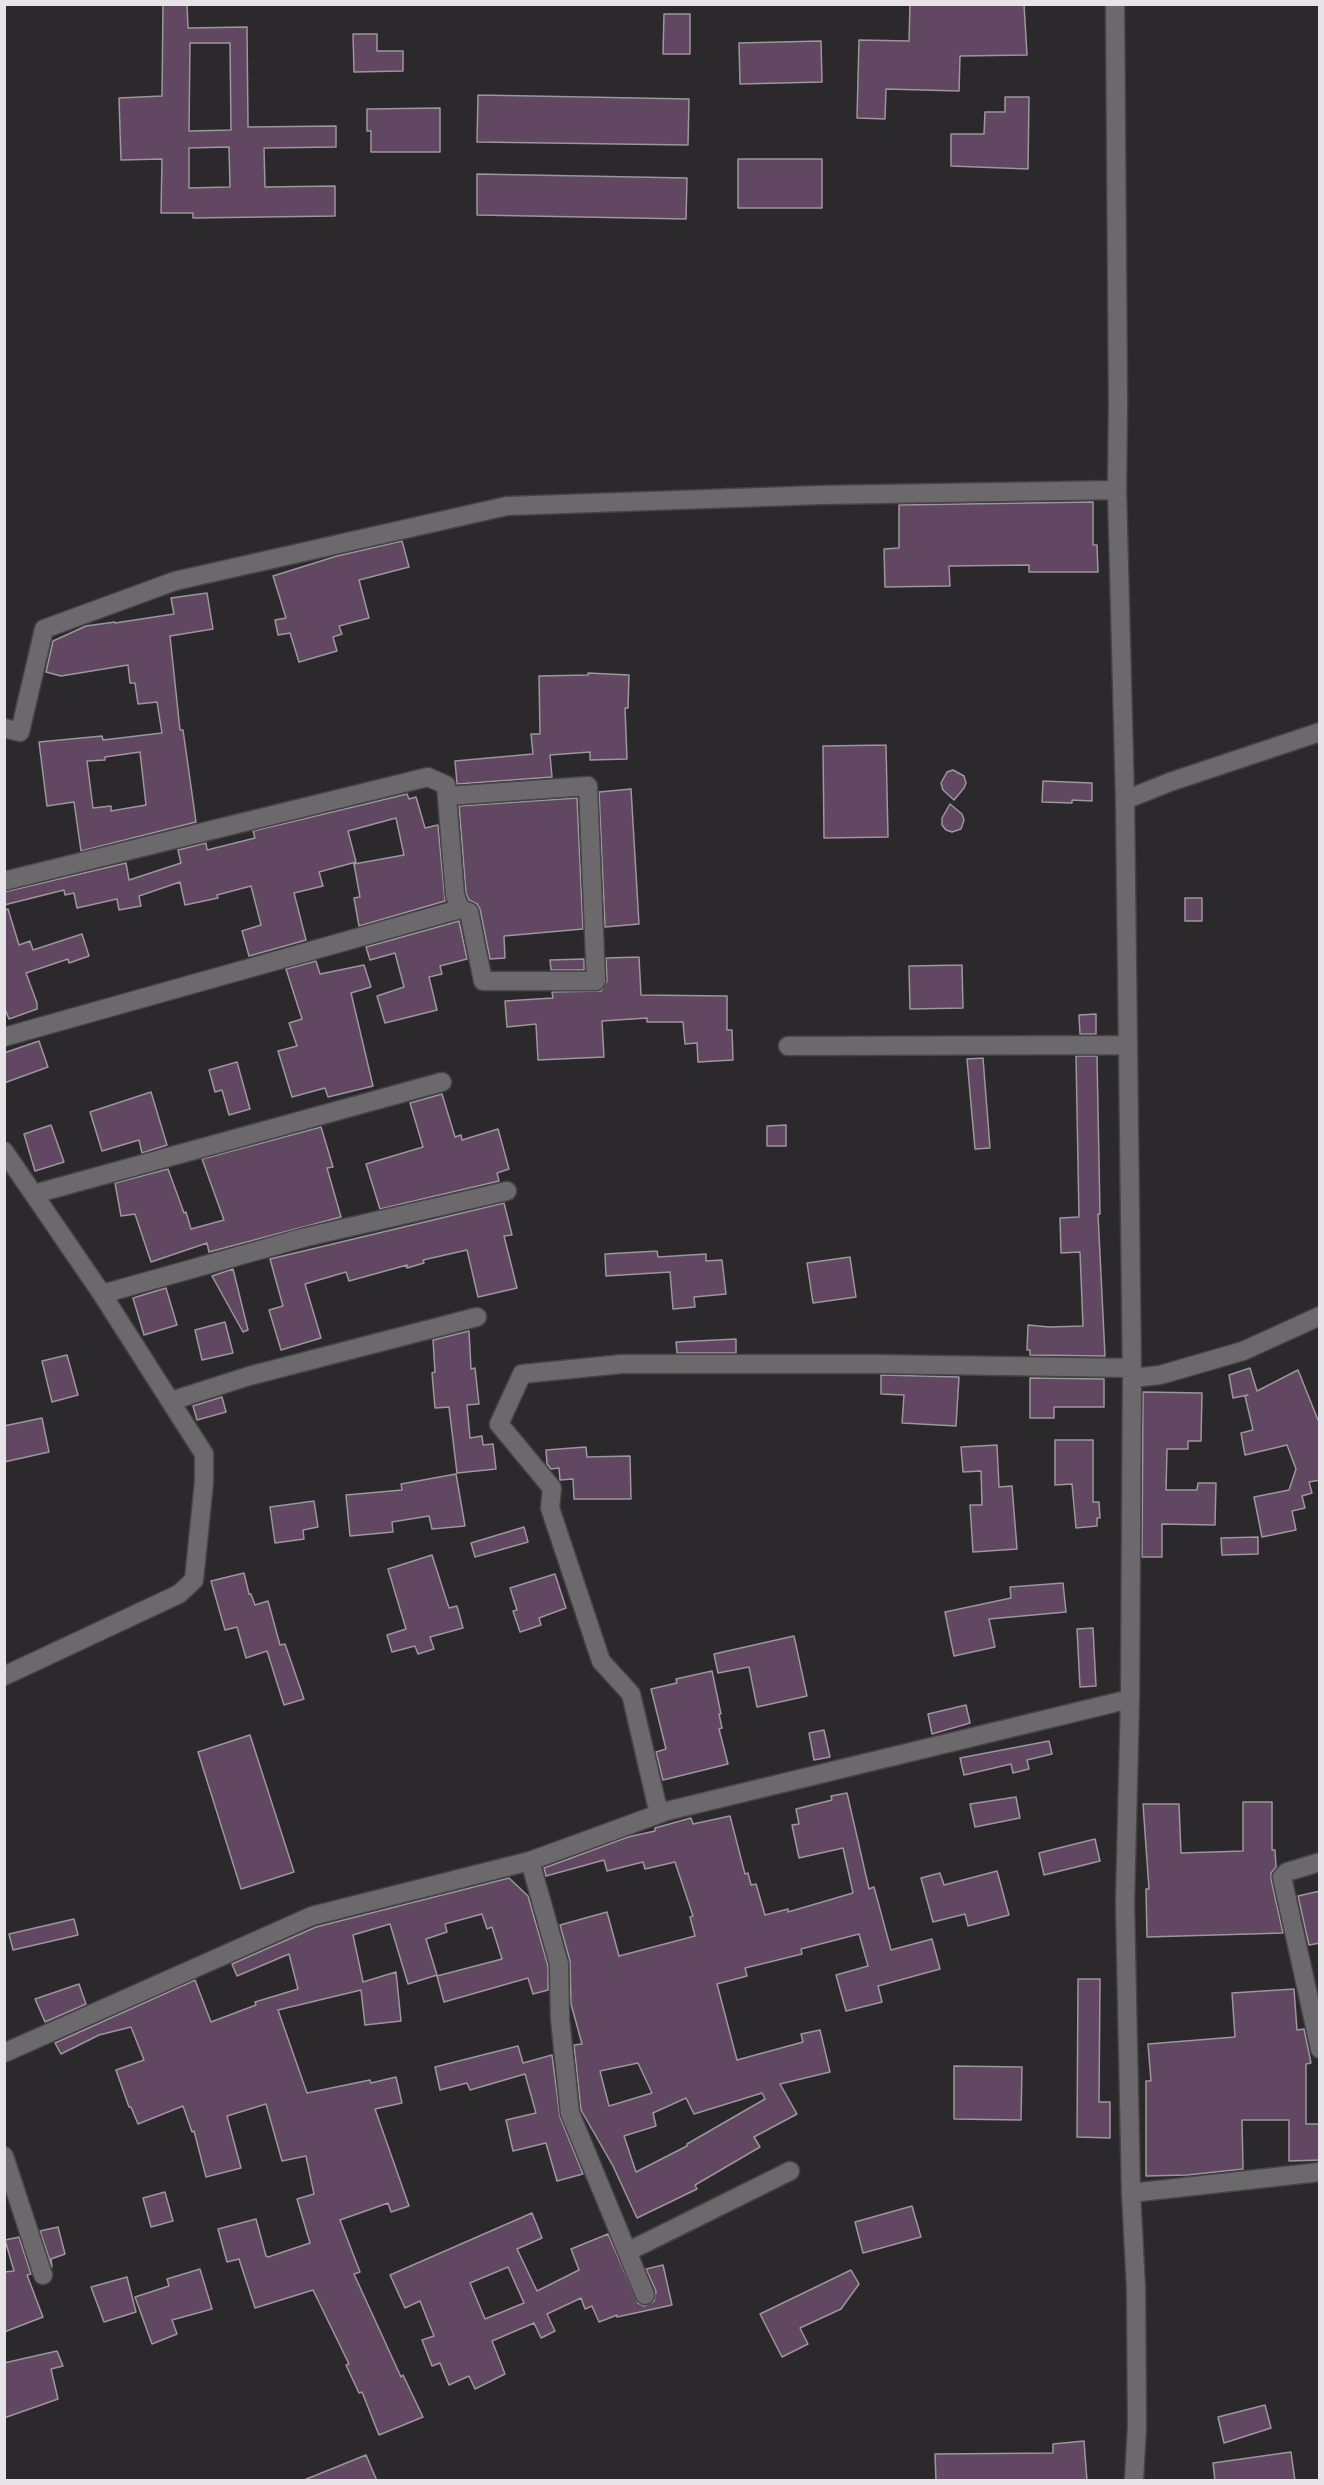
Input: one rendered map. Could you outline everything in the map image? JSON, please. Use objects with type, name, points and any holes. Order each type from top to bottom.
[{"type":"street","points":[[1115,4],[1119,404],[1117,490],[1125,800],[1132,1373],[1130,1700],[1125,1914],[1131,2193],[1136,2288],[1137,2416],[1134,2481]]},
{"type":"street","points":[[4,728],[20,732],[44,629],[175,581],[507,506],[821,495],[1117,490]]},
{"type":"street","points":[[1125,800],[1170,782],[1320,732]]},
{"type":"street","points":[[4,880],[428,777],[446,785],[455,895],[460,909]]},
{"type":"street","points":[[4,1038],[460,909],[469,912],[483,981],[596,981],[588,786],[447,796]]},
{"type":"street","points":[[788,1046],[1128,1045]]},
{"type":"street","points":[[34,1194],[442,1082]]},
{"type":"street","points":[[4,1151],[102,1294],[204,1454],[204,1482],[194,1580],[179,1593],[4,1677]]},
{"type":"street","points":[[102,1294],[306,1238],[507,1191]]},
{"type":"street","points":[[659,1814],[631,1694],[601,1661],[550,1508],[552,1488],[499,1424],[522,1374],[622,1364],[874,1364],[1160,1375],[1243,1352],[1320,1316]]},
{"type":"street","points":[[171,1401],[249,1376],[477,1317]]},
{"type":"street","points":[[4,2053],[312,1916],[530,1861],[659,1814],[1130,1700]]},
{"type":"street","points":[[530,1861],[559,1964],[560,2019],[570,2113],[645,2295]]},
{"type":"street","points":[[1320,1862],[1287,1872],[1282,1877],[1320,2049]]},
{"type":"street","points":[[4,2156],[43,2275]]},
{"type":"street","points":[[628,2251],[790,2171]]},
{"type":"street","points":[[1131,2193],[1320,2172]]},
{"type":"building","points":[[163,4],[187,4],[188,28],[247,27],[248,127],[336,126],[336,147],[264,148],[265,187],[335,186],[335,216],[193,218],[193,213],[161,213],[162,159],[121,160],[119,98],[162,96]],"holes":[[[190,43],[230,43],[231,130],[189,131]],[[229,147],[230,187],[189,188],[189,148]]]},
{"type":"building","points":[[910,4],[1024,4],[1027,55],[960,56],[959,91],[886,89],[885,119],[857,118],[859,40],[909,41]]},
{"type":"building","points":[[664,14],[690,14],[690,54],[663,54]]},
{"type":"building","points":[[353,34],[377,34],[377,51],[403,51],[403,71],[354,72]]},
{"type":"building","points":[[821,41],[822,82],[740,84],[739,43]]},
{"type":"building","points":[[478,95],[689,99],[688,145],[477,142]]},
{"type":"building","points":[[1005,97],[1029,97],[1028,169],[951,166],[951,134],[984,134],[985,112],[1005,112]]},
{"type":"building","points":[[440,108],[440,152],[371,152],[371,131],[367,131],[367,109]]},
{"type":"building","points":[[738,159],[822,159],[822,208],[738,208]]},
{"type":"building","points":[[477,174],[687,178],[686,219],[477,215]]},
{"type":"building","points":[[1093,502],[1093,545],[1097,545],[1098,572],[1029,572],[1029,565],[949,566],[950,586],[885,587],[884,549],[899,548],[899,505]]},
{"type":"building","points":[[402,541],[409,567],[359,580],[369,618],[339,626],[342,634],[333,637],[337,651],[299,662],[290,633],[278,635],[275,620],[286,618],[273,576],[337,556]]},
{"type":"building","points":[[207,593],[213,629],[170,636],[180,730],[183,730],[196,822],[81,851],[74,802],[47,806],[39,742],[102,736],[103,740],[162,733],[157,702],[138,704],[135,683],[130,683],[128,665],[61,676],[46,672],[53,641],[86,626],[174,614],[171,598]],"holes":[[[140,752],[146,805],[111,811],[111,806],[93,808],[87,761],[105,760],[105,757]]]},
{"type":"building","points":[[588,673],[629,675],[628,708],[625,708],[627,759],[590,760],[590,752],[550,755],[552,777],[457,784],[455,761],[533,754],[531,734],[540,734],[539,676],[588,675]]},
{"type":"building","points":[[886,745],[888,837],[824,838],[823,746]]},
{"type":"building","points":[[953,770],[964,776],[966,783],[954,800],[943,790],[941,783],[947,772]]},
{"type":"building","points":[[1043,781],[1092,783],[1092,801],[1042,802]]},
{"type":"building","points":[[631,789],[639,924],[605,927],[599,792]]},
{"type":"building","points":[[407,794],[409,799],[416,797],[425,828],[438,825],[445,901],[359,926],[354,898],[360,897],[354,864],[404,855],[396,818],[348,831],[356,862],[319,872],[323,886],[294,893],[306,940],[249,956],[242,931],[261,925],[251,886],[217,895],[218,898],[185,905],[180,882],[139,896],[141,906],[119,910],[117,899],[77,908],[74,893],[65,895],[64,890],[4,905],[4,892],[126,863],[129,880],[181,863],[178,850],[206,843],[207,850],[255,838],[253,831]]},
{"type":"building","points":[[577,798],[583,929],[504,936],[505,958],[490,959],[480,909],[477,904],[469,900],[466,893],[459,806]]},
{"type":"building","points":[[950,804],[962,814],[964,820],[961,829],[952,832],[946,830],[942,825],[942,818]]},
{"type":"building","points":[[1185,898],[1202,898],[1202,921],[1185,921]]},
{"type":"building","points":[[8,909],[19,945],[30,941],[33,950],[82,934],[89,956],[69,963],[68,959],[26,973],[37,1009],[9,1019],[4,1007],[4,910]]},
{"type":"building","points":[[459,921],[467,959],[440,966],[442,974],[429,977],[437,1010],[385,1023],[377,996],[404,987],[395,953],[370,960],[366,947]]},
{"type":"building","points":[[639,957],[641,995],[727,996],[727,1030],[732,1030],[733,1060],[698,1062],[697,1043],[685,1044],[683,1022],[647,1022],[647,1018],[602,1021],[604,1057],[538,1060],[536,1024],[507,1027],[505,1001],[553,998],[552,992],[601,991],[607,981],[606,958]]},
{"type":"building","points":[[584,959],[584,970],[551,970],[550,960]]},
{"type":"building","points":[[316,961],[320,974],[364,965],[371,987],[351,993],[373,1086],[328,1097],[325,1088],[292,1097],[278,1051],[297,1046],[289,1023],[302,1019],[286,969]]},
{"type":"building","points":[[962,965],[963,1008],[910,1009],[909,966]]},
{"type":"building","points":[[1096,1014],[1096,1034],[1080,1034],[1079,1015]]},
{"type":"building","points":[[39,1041],[48,1067],[4,1083],[4,1053]]},
{"type":"building","points":[[1076,1056],[1097,1056],[1100,1214],[1098,1214],[1105,1356],[1030,1355],[1030,1350],[1027,1350],[1028,1325],[1083,1326],[1080,1252],[1061,1253],[1060,1218],[1079,1217]]},
{"type":"building","points":[[983,1058],[990,1148],[975,1149],[967,1059]]},
{"type":"building","points":[[237,1062],[250,1109],[229,1115],[222,1090],[215,1092],[209,1070]]},
{"type":"building","points":[[151,1092],[167,1145],[142,1153],[139,1140],[102,1151],[90,1112]]},
{"type":"building","points":[[442,1094],[455,1137],[461,1135],[462,1140],[498,1129],[509,1169],[497,1173],[499,1181],[380,1209],[366,1164],[423,1147],[410,1103]]},
{"type":"building","points":[[51,1125],[64,1162],[35,1171],[24,1134]]},
{"type":"building","points":[[786,1125],[786,1146],[767,1146],[767,1126]]},
{"type":"building","points":[[321,1127],[333,1167],[327,1168],[341,1217],[209,1252],[207,1243],[151,1262],[135,1214],[121,1216],[115,1183],[168,1169],[191,1229],[224,1220],[202,1159]]},
{"type":"building","points":[[504,1203],[512,1235],[504,1236],[517,1288],[478,1297],[467,1250],[423,1260],[424,1263],[407,1268],[407,1265],[349,1281],[346,1272],[305,1284],[321,1338],[281,1350],[269,1310],[283,1306],[270,1259]]},
{"type":"building","points":[[657,1251],[658,1257],[706,1254],[706,1261],[722,1260],[726,1294],[694,1297],[695,1307],[673,1309],[670,1272],[606,1276],[605,1254]]},
{"type":"building","points":[[850,1257],[856,1297],[813,1303],[807,1263]]},
{"type":"building","points":[[233,1269],[248,1330],[243,1332],[212,1276]]},
{"type":"building","points":[[166,1288],[177,1325],[144,1335],[133,1298]]},
{"type":"building","points":[[225,1322],[233,1353],[202,1360],[195,1330]]},
{"type":"building","points":[[469,1331],[471,1369],[475,1368],[479,1404],[467,1405],[470,1438],[482,1436],[483,1445],[493,1444],[496,1469],[457,1473],[449,1407],[435,1408],[432,1373],[435,1372],[433,1340]]},
{"type":"building","points":[[736,1339],[736,1353],[677,1353],[676,1342]]},
{"type":"building","points":[[67,1355],[78,1395],[52,1402],[42,1361]]},
{"type":"building","points":[[1250,1368],[1257,1391],[1298,1370],[1320,1425],[1320,1480],[1309,1482],[1312,1493],[1302,1496],[1305,1508],[1292,1511],[1296,1530],[1262,1537],[1254,1497],[1289,1490],[1296,1469],[1287,1445],[1245,1455],[1241,1433],[1253,1430],[1245,1396],[1248,1395],[1233,1398],[1229,1375]]},
{"type":"building","points":[[881,1375],[959,1377],[956,1426],[902,1423],[904,1395],[881,1394]]},
{"type":"building","points":[[1030,1378],[1104,1379],[1104,1407],[1054,1407],[1054,1418],[1030,1418]]},
{"type":"building","points":[[1143,1392],[1202,1393],[1201,1441],[1188,1441],[1188,1449],[1167,1449],[1166,1490],[1197,1490],[1198,1483],[1216,1483],[1215,1525],[1162,1524],[1162,1557],[1142,1557]]},
{"type":"building","points":[[222,1397],[226,1412],[197,1420],[193,1406]]},
{"type":"building","points":[[42,1418],[49,1452],[4,1462],[4,1426]]},
{"type":"building","points":[[1055,1440],[1093,1440],[1093,1502],[1099,1502],[1100,1518],[1097,1518],[1097,1526],[1076,1528],[1072,1484],[1055,1485]]},
{"type":"building","points":[[997,1445],[999,1487],[1012,1486],[1017,1549],[973,1552],[970,1505],[982,1505],[981,1471],[963,1472],[961,1447]]},
{"type":"building","points":[[586,1447],[587,1457],[630,1456],[631,1499],[574,1499],[573,1479],[560,1480],[559,1468],[551,1469],[547,1464],[546,1450]]},
{"type":"building","points":[[456,1474],[465,1526],[432,1529],[429,1516],[392,1522],[393,1532],[350,1536],[346,1495],[402,1490],[401,1484]]},
{"type":"building","points":[[314,1501],[318,1527],[303,1530],[304,1539],[275,1543],[270,1507]]},
{"type":"building","points":[[524,1527],[528,1542],[475,1557],[471,1543]]},
{"type":"building","points":[[1258,1537],[1258,1554],[1222,1555],[1221,1538]]},
{"type":"building","points":[[432,1555],[449,1608],[457,1606],[463,1628],[430,1637],[434,1649],[418,1654],[415,1646],[392,1652],[387,1635],[406,1629],[388,1569]]},
{"type":"building","points":[[244,1573],[249,1594],[255,1605],[268,1601],[280,1645],[285,1644],[304,1699],[284,1705],[267,1651],[246,1658],[237,1627],[225,1630],[211,1581]]},
{"type":"building","points":[[555,1574],[566,1608],[539,1618],[541,1625],[520,1632],[513,1611],[517,1610],[510,1588]]},
{"type":"building","points":[[1063,1583],[1066,1612],[989,1619],[995,1647],[954,1656],[945,1612],[1011,1598],[1010,1587]]},
{"type":"building","points":[[1093,1628],[1096,1686],[1080,1687],[1077,1629]]},
{"type":"building","points":[[794,1636],[807,1696],[757,1707],[749,1667],[718,1673],[714,1654]]},
{"type":"building","points":[[712,1671],[721,1714],[719,1714],[722,1728],[719,1729],[728,1764],[663,1780],[656,1752],[666,1749],[651,1689],[677,1683],[676,1679]]},
{"type":"building","points":[[966,1705],[970,1723],[932,1734],[928,1714]]},
{"type":"building","points":[[824,1730],[830,1757],[814,1760],[809,1733]]},
{"type":"building","points":[[250,1735],[294,1872],[241,1889],[198,1752]]},
{"type":"building","points":[[1049,1741],[1052,1754],[1027,1760],[1029,1769],[1013,1773],[1011,1764],[964,1775],[960,1758]]},
{"type":"building","points":[[847,1793],[869,1889],[874,1887],[891,1950],[932,1939],[940,1969],[878,1986],[882,2002],[846,2011],[836,1975],[868,1966],[859,1934],[801,1949],[802,1954],[745,1968],[747,1976],[717,1984],[737,2060],[803,2042],[801,2034],[820,2030],[830,2072],[780,2084],[797,2114],[754,2137],[760,2147],[695,2185],[697,2189],[637,2218],[613,2166],[581,2110],[574,2045],[582,2044],[571,2004],[570,1961],[560,1925],[607,1912],[619,1956],[695,1936],[690,1917],[693,1916],[675,1862],[645,1869],[643,1862],[607,1871],[604,1860],[546,1876],[544,1868],[628,1837],[655,1831],[655,1828],[691,1818],[693,1824],[730,1816],[745,1874],[748,1873],[751,1885],[756,1884],[765,1915],[788,1909],[788,1912],[853,1893],[843,1848],[799,1858],[792,1825],[799,1824],[796,1809],[832,1800],[831,1796]],"holes":[[[638,2063],[652,2093],[609,2106],[600,2071]],[[762,2093],[765,2099],[687,2146],[636,2172],[624,2136],[656,2126],[653,2113],[686,2098],[694,2114]]]},
{"type":"building","points":[[1016,1797],[1020,1818],[975,1827],[970,1804]]},
{"type":"building","points":[[1243,1802],[1272,1802],[1272,1850],[1275,1850],[1276,1867],[1271,1873],[1271,1879],[1283,1933],[1147,1937],[1146,1889],[1149,1889],[1143,1804],[1179,1804],[1181,1853],[1243,1851]]},
{"type":"building","points":[[1095,1839],[1100,1861],[1044,1875],[1039,1853]]},
{"type":"building","points":[[997,1871],[1009,1915],[968,1926],[965,1914],[933,1922],[921,1878],[940,1873],[944,1885]]},
{"type":"building","points":[[509,1878],[528,1896],[548,1966],[548,1990],[533,1994],[528,1978],[444,2002],[437,1976],[502,1959],[492,1927],[487,1929],[482,1914],[445,1924],[447,1932],[426,1939],[437,1975],[408,1984],[390,1924],[353,1935],[363,1982],[396,1972],[401,2021],[365,2025],[361,1990],[278,2010],[307,2093],[396,2077],[402,2103],[375,2109],[409,2206],[391,2212],[388,2203],[340,2220],[360,2272],[354,2274],[401,2377],[403,2375],[423,2417],[379,2435],[362,2392],[359,2393],[346,2365],[349,2364],[313,2290],[255,2308],[239,2259],[227,2262],[218,2229],[256,2219],[268,2257],[310,2243],[297,2199],[314,2194],[306,2156],[282,2161],[266,2104],[227,2116],[241,2168],[206,2177],[194,2131],[192,2132],[183,2106],[138,2124],[129,2107],[116,2070],[144,2060],[131,2027],[99,2035],[61,2054],[55,2043],[195,1980],[211,2022],[256,2005],[255,2002],[298,1989],[289,1954],[237,1976],[232,1964],[316,1927]]},
{"type":"building","points":[[1320,1891],[1320,1943],[1309,1945],[1298,1896]]},
{"type":"building","points":[[74,1919],[78,1935],[13,1950],[9,1934]]},
{"type":"building","points":[[1078,1979],[1100,1979],[1099,2102],[1110,2102],[1110,2138],[1077,2137]]},
{"type":"building","points":[[79,1984],[86,2004],[45,2022],[35,1999]]},
{"type":"building","points":[[1294,1989],[1297,2030],[1304,2029],[1311,2063],[1306,2064],[1306,2124],[1320,2124],[1320,2160],[1289,2161],[1289,2120],[1242,2120],[1243,2169],[1187,2175],[1146,2176],[1146,2081],[1151,2081],[1148,2044],[1235,2037],[1232,1993]]},
{"type":"building","points":[[518,2046],[523,2063],[552,2055],[560,2117],[583,2174],[557,2181],[546,2143],[513,2151],[506,2120],[536,2113],[525,2074],[470,2090],[467,2083],[440,2090],[435,2067]]},
{"type":"building","points":[[954,2066],[1022,2067],[1021,2120],[954,2119]]},
{"type":"building","points":[[165,2192],[173,2221],[151,2227],[143,2198]]},
{"type":"building","points":[[912,2206],[921,2237],[863,2253],[855,2222]]},
{"type":"building","points":[[532,2213],[542,2238],[517,2249],[537,2291],[579,2270],[571,2249],[608,2234],[638,2303],[644,2306],[654,2301],[656,2291],[646,2269],[663,2265],[672,2305],[617,2317],[617,2315],[599,2322],[592,2306],[585,2309],[581,2298],[547,2314],[555,2331],[541,2338],[534,2323],[492,2341],[505,2374],[475,2389],[469,2376],[449,2385],[440,2363],[432,2366],[422,2340],[434,2336],[420,2301],[405,2308],[390,2275]],"holes":[[[508,2267],[524,2303],[485,2319],[470,2283]]]},
{"type":"building","points":[[58,2227],[65,2254],[51,2259],[52,2267],[40,2231]]},
{"type":"building","points":[[19,2237],[31,2274],[27,2275],[43,2317],[4,2332],[4,2272],[14,2271],[5,2240]]},
{"type":"building","points":[[200,2269],[212,2309],[172,2320],[177,2334],[152,2344],[135,2297],[169,2286],[167,2279]]},
{"type":"building","points":[[851,2270],[859,2284],[841,2309],[800,2328],[808,2344],[782,2357],[760,2314]]},
{"type":"building","points":[[127,2277],[136,2312],[104,2322],[91,2287]]},
{"type":"building","points":[[57,2351],[63,2366],[51,2369],[58,2399],[4,2418],[4,2363]]},
{"type":"building","points":[[1265,2405],[1271,2428],[1224,2443],[1218,2417]]},
{"type":"building","points":[[1084,2441],[1087,2481],[936,2481],[935,2454],[1053,2453],[1053,2444]]},
{"type":"building","points":[[1291,2452],[1295,2481],[1215,2481],[1213,2463]]},
{"type":"building","points":[[366,2455],[377,2481],[304,2481],[304,2480]]}]
